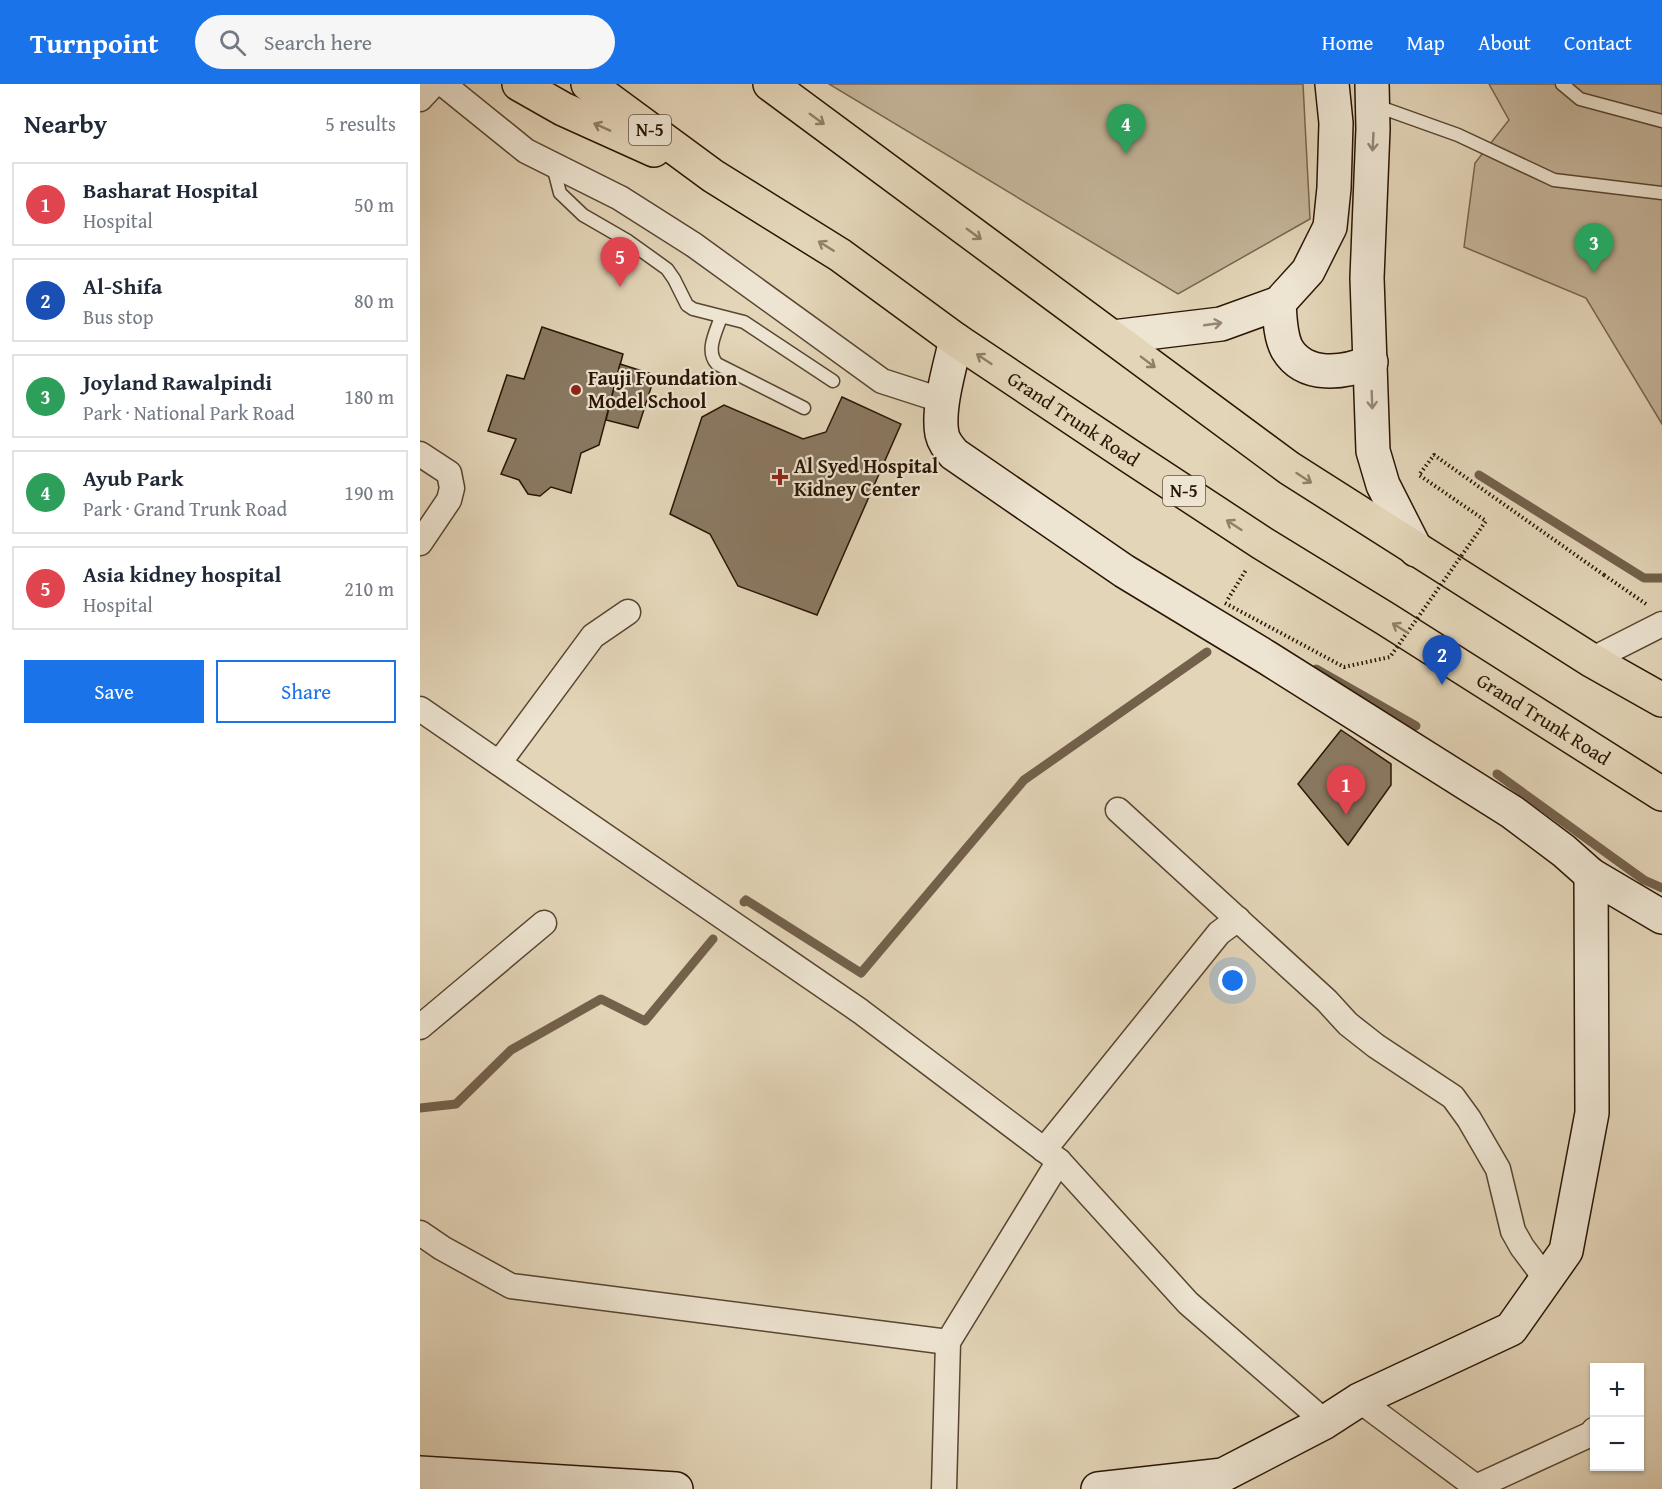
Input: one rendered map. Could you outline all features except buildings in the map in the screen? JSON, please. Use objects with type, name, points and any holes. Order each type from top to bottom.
[{"type":"highway","points":[[519,84],[563,109],[713,176]]},
{"type":"highway","name":"Grand Trunk Road","points":[[588,84],[713,176],[840,255],[956,340],[1262,543],[1662,794]]},
{"type":"highway","points":[[770,84],[1289,468],[1591,660],[1662,700]]},
{"type":"street","points":[[420,99],[434,84]]},
{"type":"street","points":[[443,84],[526,150],[620,198],[694,244],[882,381],[944,401]]},
{"type":"street","points":[[1113,337],[1221,324],[1279,303],[1308,271],[1330,227],[1336,123],[1332,84]]},
{"type":"street","points":[[1372,94],[1373,129],[1367,278],[1373,451],[1383,485],[1416,550]]},
{"type":"street","points":[[1279,303],[1284,342],[1294,358],[1316,370],[1330,371],[1353,369],[1371,362]]},
{"type":"street","points":[[956,340],[944,401],[942,434],[946,445],[954,454],[1124,571],[1266,657],[1512,812],[1564,851],[1591,875],[1662,917]]},
{"type":"street","points":[[420,454],[449,473],[452,488],[449,500],[420,543]]},
{"type":"street","points":[[499,763],[593,636],[628,612]]},
{"type":"street","points":[[1591,660],[1657,616]]},
{"type":"street","points":[[420,709],[860,1011],[1051,1156],[1188,1303],[1325,1422]]},
{"type":"street","points":[[1118,810],[1327,1000],[1348,1024],[1395,1059],[1453,1096],[1498,1169],[1514,1231],[1522,1247],[1546,1279]]},
{"type":"street","points":[[1098,1489],[1222,1482],[1359,1400],[1511,1329],[1566,1251],[1592,1113],[1591,875]]},
{"type":"street","points":[[944,1489],[948,1342],[1051,1156],[1219,933],[1238,919]]},
{"type":"street","points":[[420,1027],[544,923]]},
{"type":"street","points":[[420,1233],[511,1287],[948,1342]]},
{"type":"street","points":[[1359,1400],[1476,1488],[1590,1434]]},
{"type":"street","points":[[422,1479],[676,1489]]},
{"type":"lane","points":[[1562,84],[1580,99],[1662,121]]},
{"type":"lane","points":[[1372,94],[1554,180],[1662,193]]},
{"type":"lane","points":[[553,165],[560,193],[583,215],[628,241],[667,270],[687,305],[693,309],[744,322],[833,381]]},
{"type":"lane","points":[[721,317],[711,348],[711,354],[717,364],[804,408]]},
{"type":"path","points":[[1262,543],[1226,603],[1344,667],[1390,657],[1486,521],[1419,475],[1434,455],[1604,575],[1657,616]]},
{"type":"shaded area","points":[[829,84],[1303,84],[1310,219],[1178,294]]},
{"type":"shaded area","points":[[1489,84],[1662,84],[1662,424],[1586,298],[1464,247],[1475,163],[1509,120]]},
{"type":"waterway","points":[[1479,475],[1644,578],[1662,578]]},
{"type":"waterway","points":[[744,902],[746,900],[861,973],[1024,780],[1207,652]]},
{"type":"waterway","points":[[1316,669],[1416,726]]},
{"type":"waterway","points":[[1497,774],[1644,880],[1662,888]]},
{"type":"waterway","points":[[420,1108],[456,1104],[511,1050],[601,999],[645,1021],[713,939]]},
{"type":"place","name":"Ayub Park","points":[[1126,154]]},
{"type":"place","name":"Joyland Rawalpindi","points":[[1594,273]]},
{"type":"place","name":"Asia kidney hospital","points":[[620,287]]},
{"type":"place","name":"Fauji Foundation Model School","points":[[576,390]]},
{"type":"place","name":"Al Syed Hospital Kidney Center","points":[[780,477]]},
{"type":"place","name":"Al-Shifa","points":[[1442,685]]},
{"type":"place","name":"Basharat Hospital","points":[[1346,815]]}]
